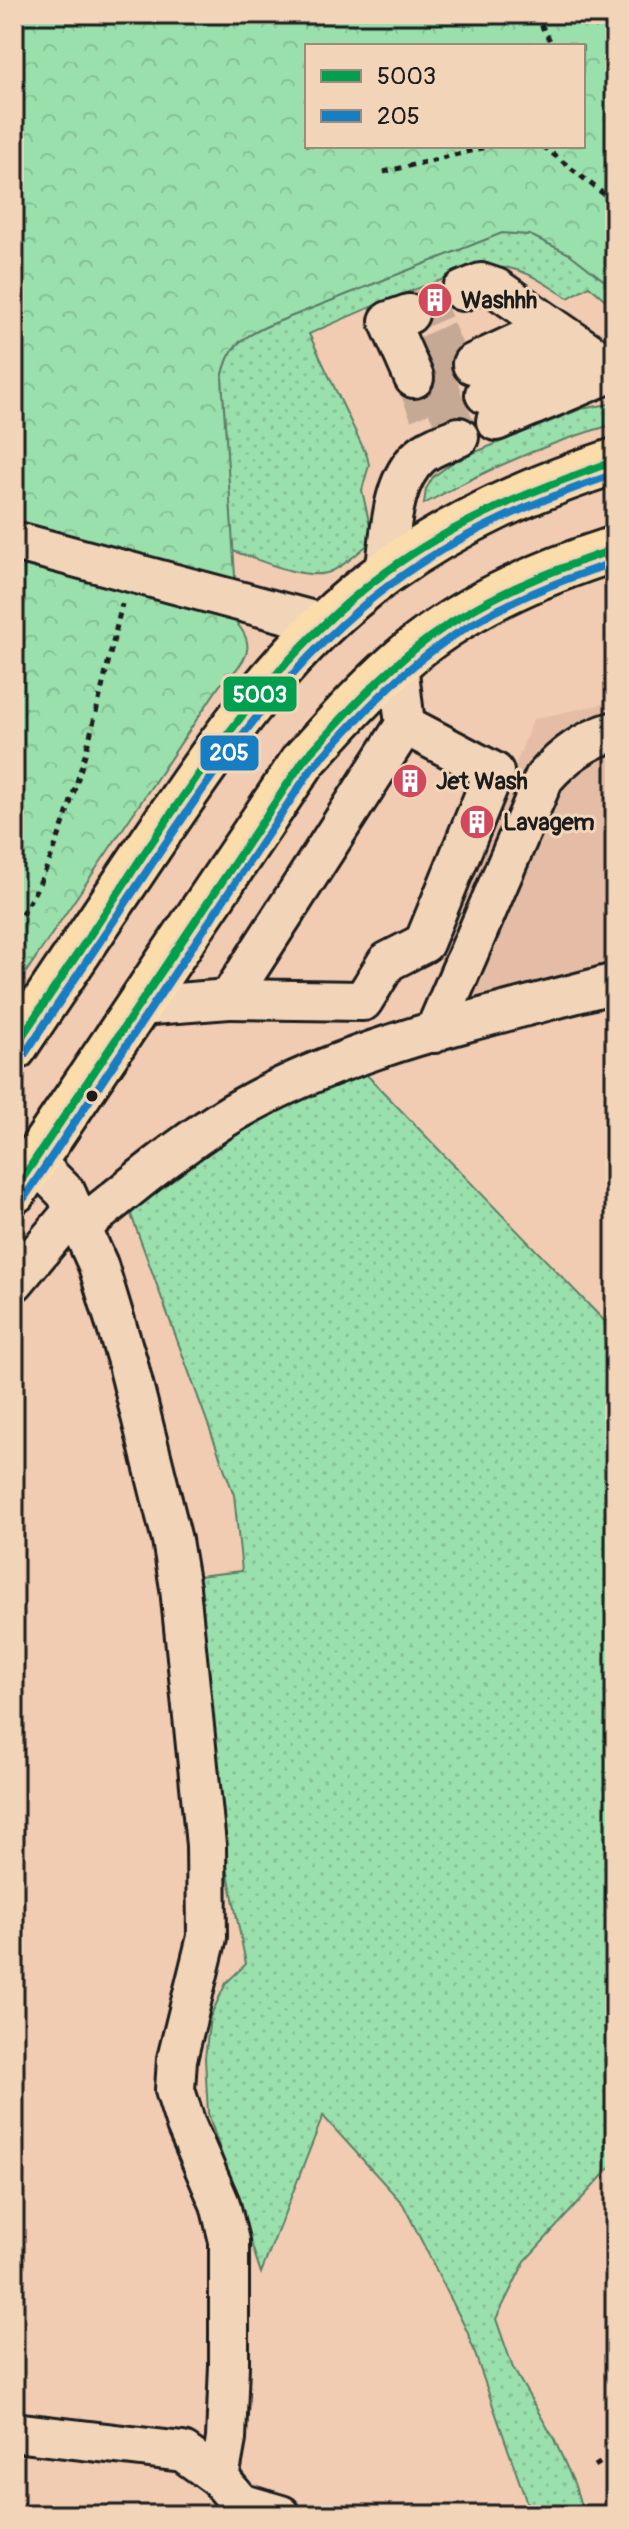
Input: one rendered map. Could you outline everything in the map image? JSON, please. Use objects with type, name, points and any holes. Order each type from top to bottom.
[{"type":"main road","points":[[14,1048],[226,733],[269,680],[325,624],[385,573],[449,531],[543,485],[615,461]]},
{"type":"main road","points":[[24,1176],[303,761],[398,663],[431,636],[494,598],[559,567],[615,549]]},
{"type":"street","points":[[462,291],[481,283],[496,288],[615,370]]},
{"type":"street","points":[[409,314],[389,321],[416,365]]},
{"type":"street","points":[[479,380],[540,319]]},
{"type":"street","points":[[479,380],[584,349]]},
{"type":"street","points":[[479,380],[615,370]]},
{"type":"street","points":[[385,573],[396,501],[404,474],[421,455],[446,438]]},
{"type":"street","points":[[14,541],[325,624]]},
{"type":"street","points":[[229,999],[405,725],[398,663]]},
{"type":"street","points":[[139,1006],[229,999],[363,1001],[387,962],[424,943],[494,772],[405,725]]},
{"type":"street","points":[[434,1033],[544,778],[570,751],[615,731]]},
{"type":"street","points":[[14,1282],[78,1218],[219,1121],[256,1101],[329,1068],[406,1039],[615,983]]},
{"type":"street","points":[[24,1176],[66,1193],[98,1265],[148,1441],[172,1540],[188,1640],[206,1845],[207,1937],[177,2059],[175,2090],[186,2125],[220,2204],[229,2241],[228,2499]]},
{"type":"street","points":[[14,2432],[183,2452],[228,2499],[281,2515]]},
{"type":"path","points":[[535,14],[552,44]]},
{"type":"path","points":[[384,172],[483,148]]},
{"type":"path","points":[[546,148],[615,203]]},
{"type":"path","points":[[14,924],[40,881],[57,843],[87,756],[129,572]]},
{"type":"path","points":[[14,912],[21,916]]},
{"type":"path","points":[[595,2466],[615,2453]]},
{"type":"shaded area","points":[[615,701],[615,997],[419,1018],[533,719]]},
{"type":"green space","points":[[14,14],[615,14],[615,289],[570,254],[530,235],[502,233],[267,326],[242,340],[232,351],[222,378],[235,576],[223,610],[242,630],[247,648],[240,666],[220,685],[14,990]]},
{"type":"green space","points":[[502,233],[530,235],[570,254],[615,289],[615,308],[589,286],[568,298],[524,272],[508,268],[488,269],[408,292],[309,334],[367,456],[369,465],[362,490],[373,540],[343,565],[322,574],[297,572],[233,551],[222,378],[236,345],[267,326]]},
{"type":"green space","points":[[615,403],[615,424],[517,458],[424,504],[426,489],[433,477],[456,460],[581,409]]},
{"type":"green space","points":[[363,1071],[615,1332],[615,2162],[525,2261],[496,2319],[513,2368],[554,2439],[574,2483],[584,2515],[531,2515],[467,2331],[403,2204],[323,2116],[261,2273],[208,2113],[205,2058],[210,2017],[226,1983],[246,1964],[219,1827],[198,1576],[242,1571],[234,1495],[129,1209],[235,1130],[299,1097]]},
{"type":"tunnel","points":[[409,314],[462,291]]},
{"type":"tunnel","points":[[426,355],[462,339]]},
{"type":"tunnel","points":[[419,388],[472,364]]},
{"type":"tunnel","points":[[414,378],[437,432]]},
{"type":"tunnel","points":[[431,418],[485,394]]},
{"type":"transit line","name":"5003","points":[[14,1048],[221,743],[314,634],[386,572],[440,537],[526,495],[615,461]]},
{"type":"transit line","name":"205","points":[[24,1055],[230,752],[258,715],[321,645],[392,583],[471,533],[557,495],[615,474]]},
{"type":"transit line","name":"5003","points":[[14,1191],[303,761],[345,715],[405,657],[466,613],[539,577],[615,549]]},
{"type":"transit line","name":"205","points":[[24,1198],[312,768],[398,679],[450,638],[518,600],[615,562]]},
{"type":"place","name":"Washhh","points":[[435,300]]},
{"type":"place","name":"Jet Wash","points":[[410,781]]},
{"type":"place","name":"Lavagem","points":[[477,822]]}]
